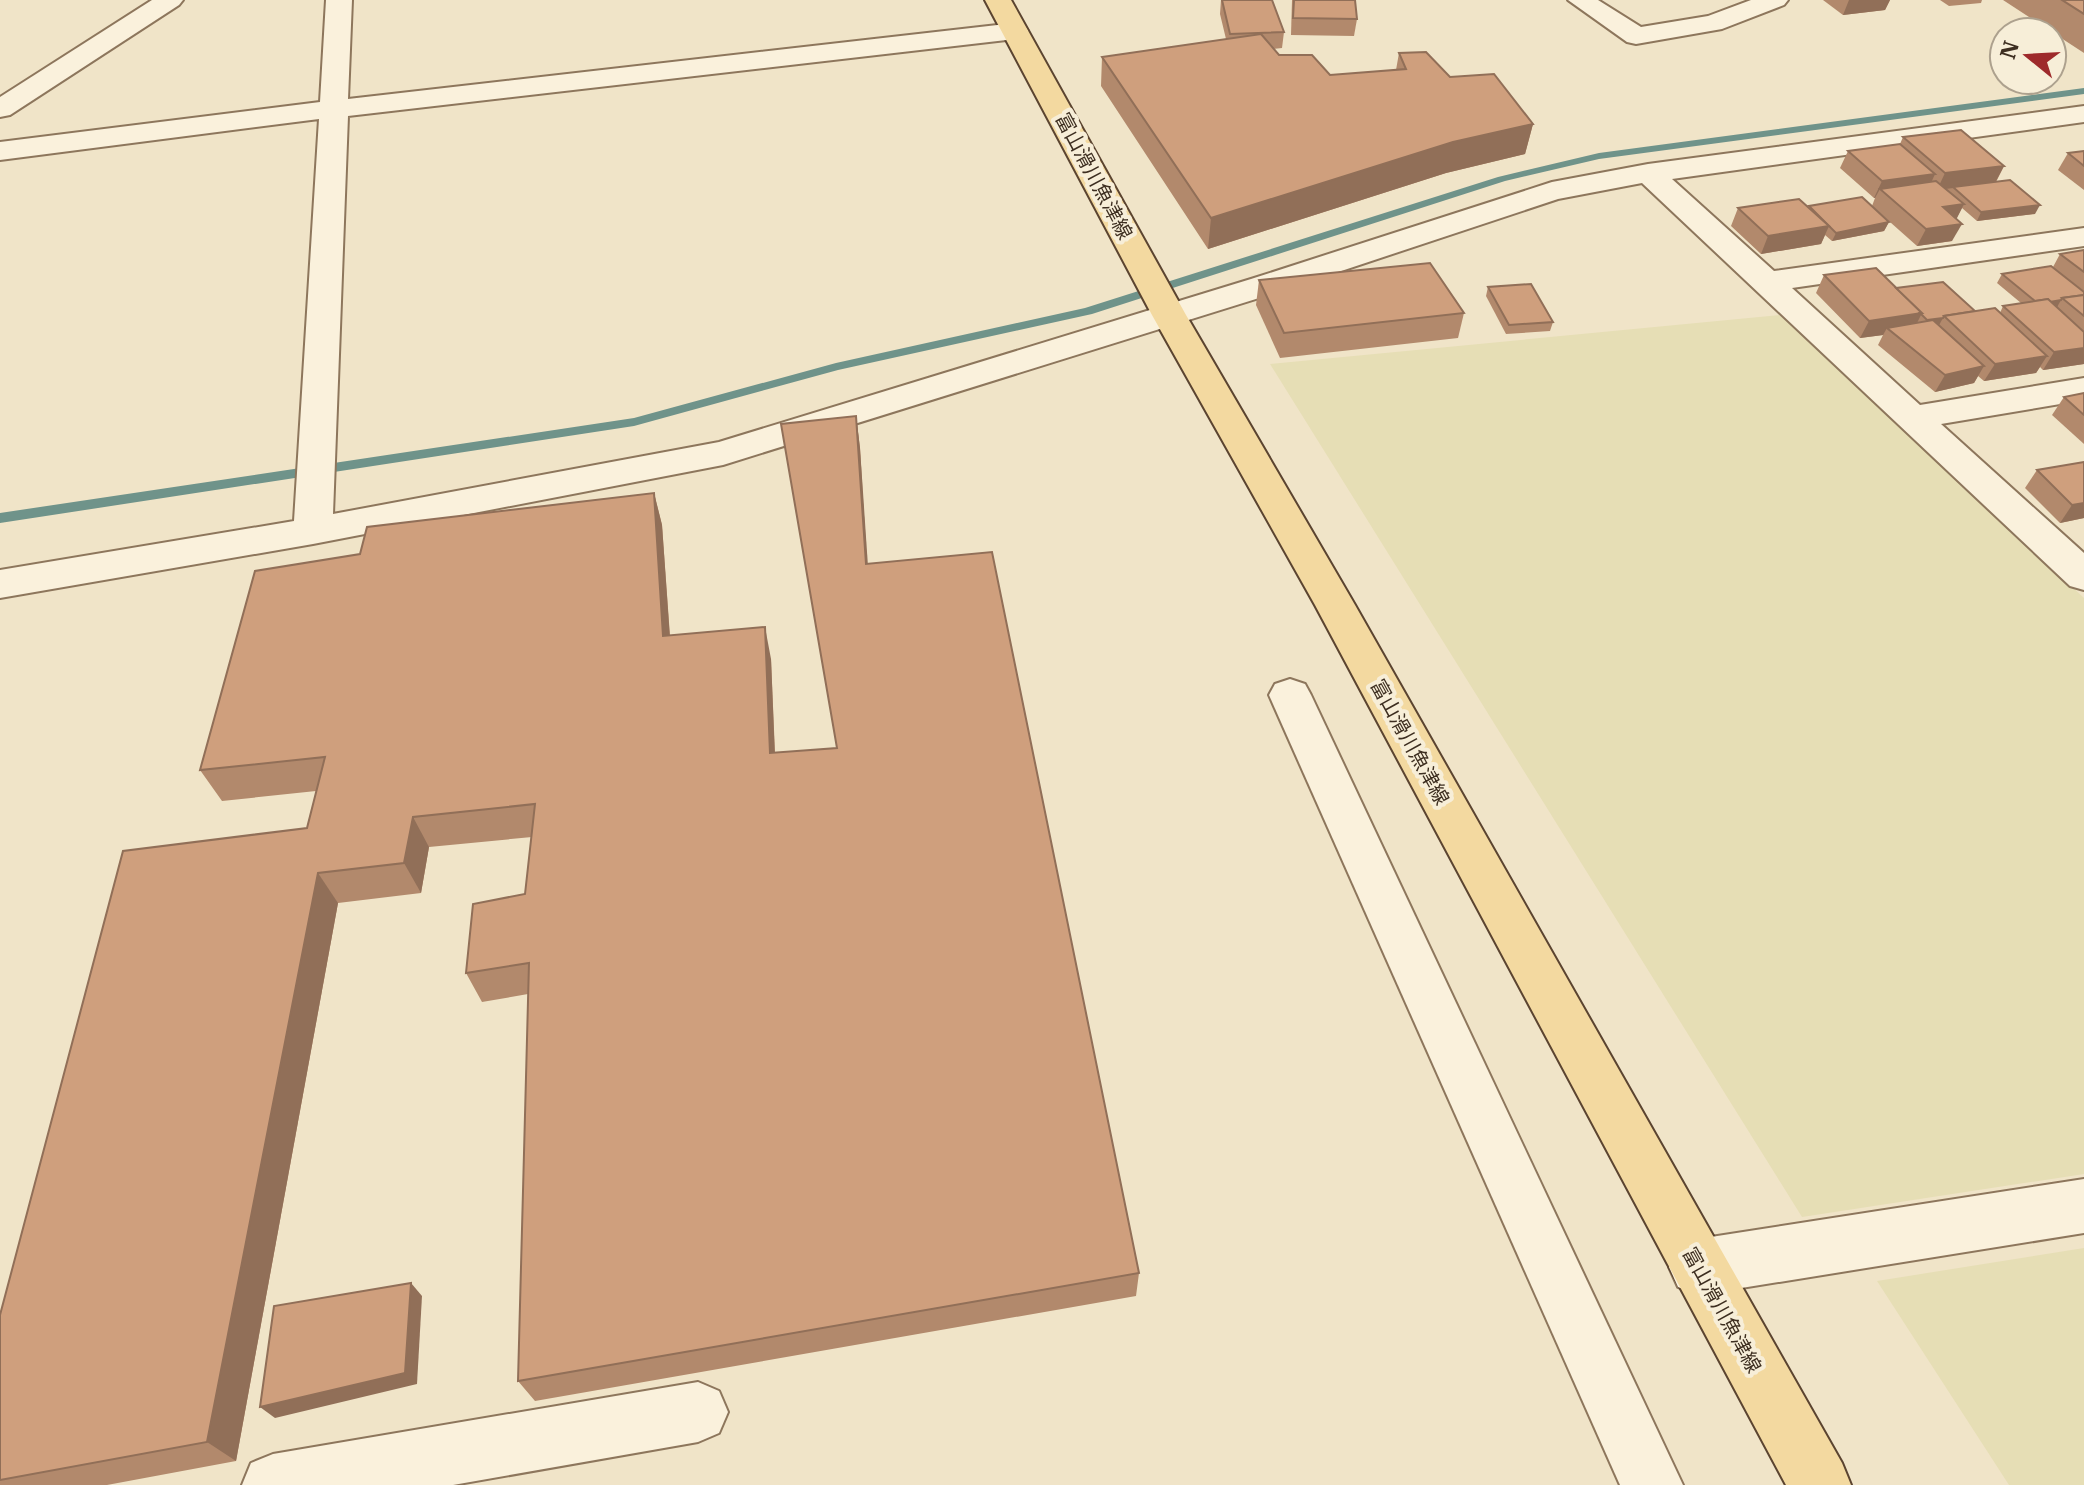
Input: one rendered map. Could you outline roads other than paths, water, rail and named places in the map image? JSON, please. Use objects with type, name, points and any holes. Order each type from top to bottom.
[{"type":"main road","name":"富山滑川魚津線","points":[[998,0],[1169,315],[1335,605],[1820,1485]]},
{"type":"street","points":[[0,109],[170,0]]},
{"type":"street","points":[[313,531],[339,0]]},
{"type":"street","points":[[1581,0],[1636,36],[1713,23],[1775,0]]},
{"type":"street","points":[[0,151],[334,109],[1015,31]]},
{"type":"street","points":[[0,584],[313,531],[723,453],[1169,315],[1552,191],[1648,173],[2084,114]]},
{"type":"street","points":[[1648,173],[2083,573]]},
{"type":"street","points":[[1767,282],[2084,237]]},
{"type":"street","points":[[1913,417],[2084,389]]},
{"type":"street","points":[[1290,695],[1652,1485]]},
{"type":"street","points":[[1698,1267],[2081,1206]]},
{"type":"street","points":[[273,1485],[698,1412]]},
{"type":"waterway","points":[[0,518],[634,422],[836,367],[1088,311],[1502,179],[1599,156],[2084,91]]}]
